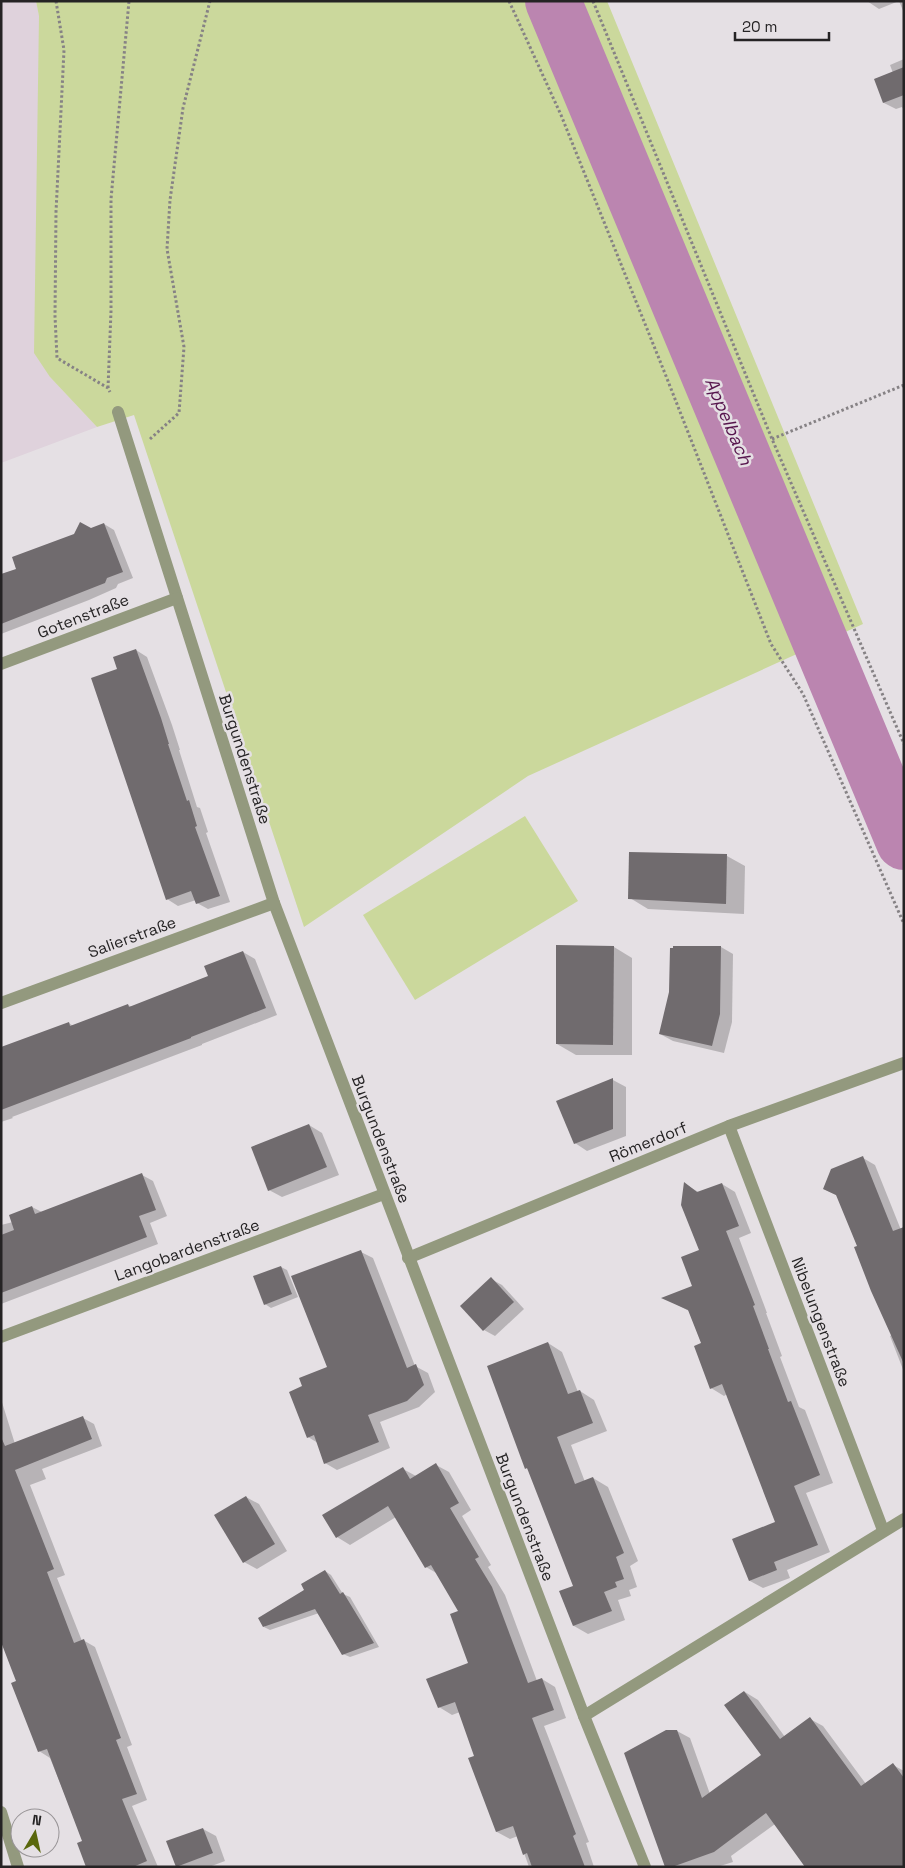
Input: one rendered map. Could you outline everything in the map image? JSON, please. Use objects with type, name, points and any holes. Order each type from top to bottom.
[{"type":"street","name":"Burgundenstraße","points":[[118,412],[274,903],[584,1716],[645,1867]]},
{"type":"street","name":"Gotenstraße","points":[[1,664],[177,598]]},
{"type":"street","name":"Salierstraße","points":[[1,1003],[274,903]]},
{"type":"street","name":"Römerdorf","points":[[408,1258],[729,1126],[904,1063]]},
{"type":"street","name":"Nibelungenstraße","points":[[729,1126],[883,1530]]},
{"type":"street","name":"Langobardenstraße","points":[[1,1337],[384,1194]]},
{"type":"street","points":[[584,1716],[883,1530],[904,1519]]},
{"type":"street","points":[[1,1812],[7,1851],[18,1867]]},
{"type":"path","points":[[56,1],[64,50],[56,212],[55,316],[57,358],[108,388]]},
{"type":"path","points":[[118,412],[108,388],[111,310],[111,199],[129,1]]},
{"type":"path","points":[[132,456],[179,413],[184,347],[166,249],[183,108],[210,1]]},
{"type":"path","points":[[509,1],[561,115],[771,644],[803,694],[904,924]]},
{"type":"path","points":[[593,1],[772,439],[904,744]]},
{"type":"path","points":[[772,439],[904,385]]},
{"type":"shaded area","points":[[1,1],[36,1],[39,15],[50,377],[97,427],[1,463]]},
{"type":"green space","points":[[36,1],[607,1],[863,624],[528,776],[304,927],[134,415],[97,427],[50,377],[34,353],[39,16]]},
{"type":"green space","points":[[525,816],[578,901],[415,1000],[363,915]]},
{"type":"building","points":[[904,67],[904,95],[883,103],[874,79]]},
{"type":"building","points":[[80,522],[91,528],[104,523],[123,572],[107,578],[105,583],[1,624],[1,574],[16,569],[12,557],[74,534]]},
{"type":"building","points":[[136,649],[161,718],[187,801],[189,800],[197,826],[195,827],[220,896],[196,904],[191,891],[166,900],[91,678],[117,669],[113,657]]},
{"type":"building","points":[[629,852],[727,854],[726,904],[628,899]]},
{"type":"building","points":[[556,945],[614,946],[613,1045],[556,1044]]},
{"type":"building","points":[[673,946],[721,946],[720,1014],[712,1046],[659,1034],[669,992],[670,948],[673,948]]},
{"type":"building","points":[[243,951],[266,1008],[1,1110],[1,1047],[69,1022],[70,1026],[128,1004],[129,1007],[208,976],[204,966]]},
{"type":"building","points":[[613,1078],[613,1129],[574,1144],[556,1101]]},
{"type":"building","points":[[309,1124],[327,1167],[268,1191],[251,1147]]},
{"type":"building","points":[[863,1156],[893,1231],[904,1227],[904,1364],[871,1291],[854,1247],[857,1246],[836,1195],[823,1189],[831,1169]]},
{"type":"building","points":[[142,1173],[156,1210],[139,1216],[147,1237],[1,1293],[1,1235],[14,1230],[9,1215],[32,1206],[35,1214]]},
{"type":"building","points":[[684,1182],[697,1192],[722,1183],[739,1226],[726,1231],[755,1305],[753,1306],[788,1402],[791,1401],[820,1475],[794,1486],[818,1545],[774,1562],[777,1570],[749,1581],[732,1539],[775,1522],[722,1384],[710,1389],[694,1346],[701,1343],[688,1310],[661,1298],[692,1286],[681,1257],[699,1250],[681,1205]]},
{"type":"building","points":[[361,1250],[407,1368],[416,1364],[424,1385],[407,1401],[368,1415],[379,1442],[324,1464],[314,1435],[307,1438],[289,1392],[302,1386],[299,1378],[327,1367],[291,1276]]},
{"type":"building","points":[[281,1266],[292,1294],[264,1305],[253,1276]]},
{"type":"building","points":[[491,1277],[514,1302],[483,1331],[460,1306]]},
{"type":"building","points":[[548,1342],[568,1394],[580,1390],[593,1423],[557,1437],[575,1484],[593,1477],[624,1553],[616,1557],[624,1579],[615,1582],[617,1587],[604,1592],[612,1611],[573,1626],[559,1591],[573,1586],[527,1468],[525,1469],[487,1366]]},
{"type":"building","points":[[83,1416],[92,1439],[15,1470],[54,1569],[47,1572],[74,1643],[84,1639],[121,1738],[116,1740],[137,1794],[122,1799],[147,1861],[133,1867],[86,1867],[77,1843],[82,1841],[47,1749],[38,1752],[11,1683],[16,1681],[1,1642],[1,1437],[5,1446]]},
{"type":"building","points":[[436,1463],[459,1503],[450,1508],[479,1557],[475,1559],[492,1587],[528,1683],[542,1678],[554,1710],[532,1718],[576,1834],[573,1836],[585,1867],[532,1867],[527,1853],[523,1855],[513,1826],[496,1832],[468,1758],[474,1756],[455,1702],[438,1708],[426,1679],[468,1663],[450,1614],[458,1611],[431,1565],[425,1568],[388,1506],[336,1538],[322,1515],[403,1467],[410,1479]]},
{"type":"building","points":[[246,1496],[275,1544],[243,1563],[214,1515]]},
{"type":"building","points":[[325,1570],[340,1594],[343,1592],[374,1643],[342,1655],[315,1609],[263,1627],[258,1618],[304,1590],[301,1584]]},
{"type":"building","points":[[744,1691],[780,1739],[810,1717],[861,1786],[893,1763],[904,1778],[904,1867],[805,1867],[766,1813],[714,1852],[672,1867],[665,1867],[624,1753],[666,1730],[677,1730],[702,1798],[761,1755],[724,1705]]},
{"type":"building","points":[[203,1828],[213,1853],[176,1867],[166,1841]]},
{"type":"waterway","name":"Appelbach","points":[[553,1],[904,842]]}]
